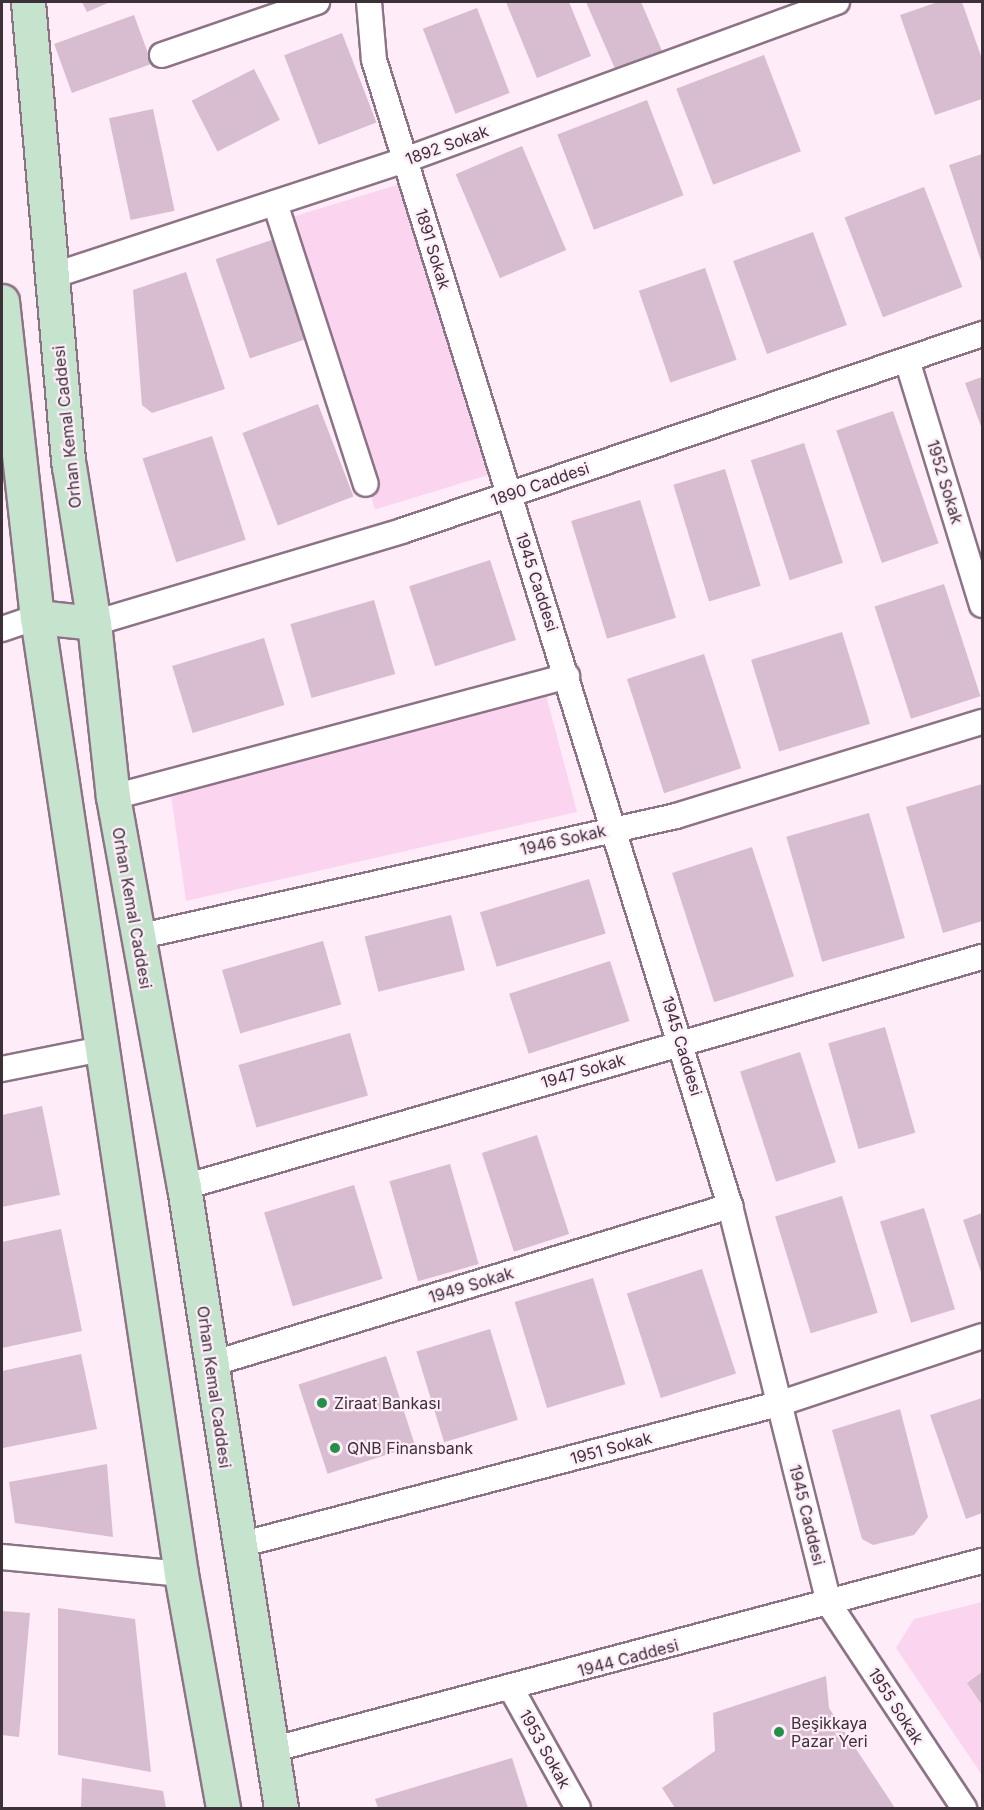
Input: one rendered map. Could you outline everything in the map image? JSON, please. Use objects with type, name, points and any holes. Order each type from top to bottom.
[{"type":"main road","name":"Orhan Kemal Caddesi","points":[[28,2],[69,466],[94,623],[113,797],[184,1187],[236,1546],[281,1809]]},
{"type":"main road","points":[[2,301],[37,617],[181,1574],[223,1809]]},
{"type":"main road","points":[[37,617],[94,623]]},
{"type":"street","points":[[162,55],[317,2]]},
{"type":"street","name":"1891 Sokak","points":[[369,2],[374,60],[510,494]]},
{"type":"street","name":"1892 Sokak","points":[[52,276],[405,160],[837,2]]},
{"type":"street","points":[[275,203],[366,484]]},
{"type":"street","name":"1890 Caddesi","points":[[94,623],[510,494],[982,334]]},
{"type":"street","name":"1952 Sokak","points":[[908,360],[976,560],[982,605]]},
{"type":"street","name":"1945 Caddesi","points":[[510,494],[616,828],[730,1206],[829,1604]]},
{"type":"street","points":[[2,629],[37,617]]},
{"type":"street","points":[[113,797],[567,676]]},
{"type":"street","name":"1946 Sokak","points":[[137,937],[616,828],[921,744],[982,722]]},
{"type":"street","name":"1947 Sokak","points":[[184,1187],[982,957]]},
{"type":"street","points":[[2,1069],[101,1049]]},
{"type":"street","name":"1949 Sokak","points":[[211,1364],[730,1206]]},
{"type":"street","name":"1951 Sokak","points":[[236,1546],[778,1404],[982,1336]]},
{"type":"street","points":[[2,1557],[181,1574]]},
{"type":"street","name":"1944 Caddesi","points":[[272,1750],[512,1690],[982,1561]]},
{"type":"street","name":"1955 Sokak","points":[[829,1604],[964,1809]]},
{"type":"street","name":"1953 Sokak","points":[[512,1690],[578,1809]]},
{"type":"shaded area","points":[[400,184],[489,475],[375,510],[286,219]]},
{"type":"shaded area","points":[[546,695],[577,812],[186,901],[171,795]]},
{"type":"shaded area","points":[[982,1602],[982,1775],[896,1648],[914,1619]]},
{"type":"building","points":[[82,2],[110,2],[87,12]]},
{"type":"building","points":[[506,2],[569,2],[591,56],[537,78]]},
{"type":"building","points":[[586,2],[641,2],[662,51],[616,71]]},
{"type":"building","points":[[938,2],[962,2],[982,59],[982,99],[935,115],[900,15]]},
{"type":"building","points":[[477,8],[510,93],[455,114],[423,29]]},
{"type":"building","points":[[134,15],[152,64],[72,93],[54,44]]},
{"type":"building","points":[[342,33],[376,123],[319,145],[284,55]]},
{"type":"building","points":[[764,55],[801,151],[713,185],[676,89]]},
{"type":"building","points":[[254,69],[280,120],[218,152],[192,101]]},
{"type":"building","points":[[647,100],[684,195],[594,230],[557,134]]},
{"type":"building","points":[[153,109],[175,211],[131,220],[109,118]]},
{"type":"building","points":[[522,146],[566,250],[500,278],[456,174]]},
{"type":"building","points":[[982,154],[982,264],[949,165]]},
{"type":"building","points":[[924,187],[962,287],[883,317],[845,217]]},
{"type":"building","points":[[813,232],[847,325],[767,354],[733,261]]},
{"type":"building","points":[[280,237],[314,336],[250,358],[216,259]]},
{"type":"building","points":[[705,268],[737,360],[670,383],[639,291]]},
{"type":"building","points":[[186,272],[225,389],[152,413],[142,405],[133,290]]},
{"type":"building","points":[[982,377],[982,429],[965,383]]},
{"type":"building","points":[[318,404],[353,496],[278,525],[242,433]]},
{"type":"building","points":[[893,411],[939,543],[882,563],[836,431]]},
{"type":"building","points":[[212,436],[246,540],[176,562],[143,459]]},
{"type":"building","points":[[804,443],[843,563],[790,580],[751,460]]},
{"type":"building","points":[[725,469],[761,586],[709,601],[673,485]]},
{"type":"building","points":[[640,500],[676,618],[607,639],[571,521]]},
{"type":"building","points":[[490,560],[516,640],[435,666],[409,586]]},
{"type":"building","points":[[944,584],[980,696],[911,719],[875,607]]},
{"type":"building","points":[[374,600],[395,674],[312,698],[290,624]]},
{"type":"building","points":[[842,632],[870,724],[779,752],[751,660]]},
{"type":"building","points":[[264,638],[284,705],[193,733],[172,666]]},
{"type":"building","points":[[704,654],[741,768],[664,793],[627,679]]},
{"type":"building","points":[[982,784],[982,921],[943,933],[906,807]]},
{"type":"building","points":[[869,813],[905,938],[822,962],[786,837]]},
{"type":"building","points":[[752,847],[794,976],[714,1002],[672,873]]},
{"type":"building","points":[[589,879],[606,934],[497,967],[480,912]]},
{"type":"building","points":[[451,915],[465,970],[378,992],[365,937]]},
{"type":"building","points":[[323,941],[341,1004],[240,1033],[222,970]]},
{"type":"building","points":[[610,961],[629,1021],[529,1054],[509,994]]},
{"type":"building","points":[[885,1027],[915,1133],[859,1149],[828,1043]]},
{"type":"building","points":[[350,1033],[368,1095],[256,1127],[238,1065]]},
{"type":"building","points":[[800,1052],[836,1162],[776,1182],[740,1071]]},
{"type":"building","points":[[42,1106],[60,1195],[2,1207],[2,1115]]},
{"type":"building","points":[[537,1135],[569,1234],[514,1252],[482,1153]]},
{"type":"building","points":[[450,1164],[479,1264],[418,1281],[389,1181]]},
{"type":"building","points":[[354,1185],[383,1279],[293,1306],[264,1212]]},
{"type":"building","points":[[842,1196],[878,1313],[811,1333],[775,1216]]},
{"type":"building","points":[[924,1208],[955,1309],[911,1323],[880,1221]]},
{"type":"building","points":[[982,1213],[982,1275],[963,1220]]},
{"type":"building","points":[[61,1229],[82,1331],[2,1348],[2,1242]]},
{"type":"building","points":[[702,1269],[736,1374],[661,1398],[627,1293]]},
{"type":"building","points":[[593,1278],[625,1384],[547,1408],[515,1302]]},
{"type":"building","points":[[490,1329],[518,1420],[444,1442],[416,1352]]},
{"type":"building","points":[[81,1354],[97,1429],[3,1448],[2,1371]]},
{"type":"building","points":[[386,1356],[415,1445],[328,1474],[299,1384]]},
{"type":"building","points":[[982,1398],[982,1513],[966,1519],[930,1415]]},
{"type":"building","points":[[900,1409],[928,1517],[914,1535],[873,1545],[862,1539],[832,1430]]},
{"type":"building","points":[[107,1464],[113,1537],[15,1523],[9,1482]]},
{"type":"building","points":[[58,1608],[135,1619],[151,1772],[58,1755]]},
{"type":"building","points":[[2,1611],[30,1613],[19,1737],[2,1735]]},
{"type":"building","points":[[982,1672],[982,1705],[967,1683]]},
{"type":"building","name":"Beşikkaya Pazar Yeri","points":[[826,1676],[829,1708],[895,1808],[675,1808],[662,1788],[715,1751],[713,1713]]},
{"type":"building","points":[[512,1758],[528,1808],[378,1808],[375,1799]]},
{"type":"building","points":[[82,1778],[163,1791],[166,1808],[81,1808]]},
{"type":"place","name":"Ziraat Bankası","points":[[322,1403]]},
{"type":"place","name":"QNB Finansbank","points":[[335,1448]]},
{"type":"place","name":"Beşikkaya Pazar Yeri","points":[[779,1732]]}]
